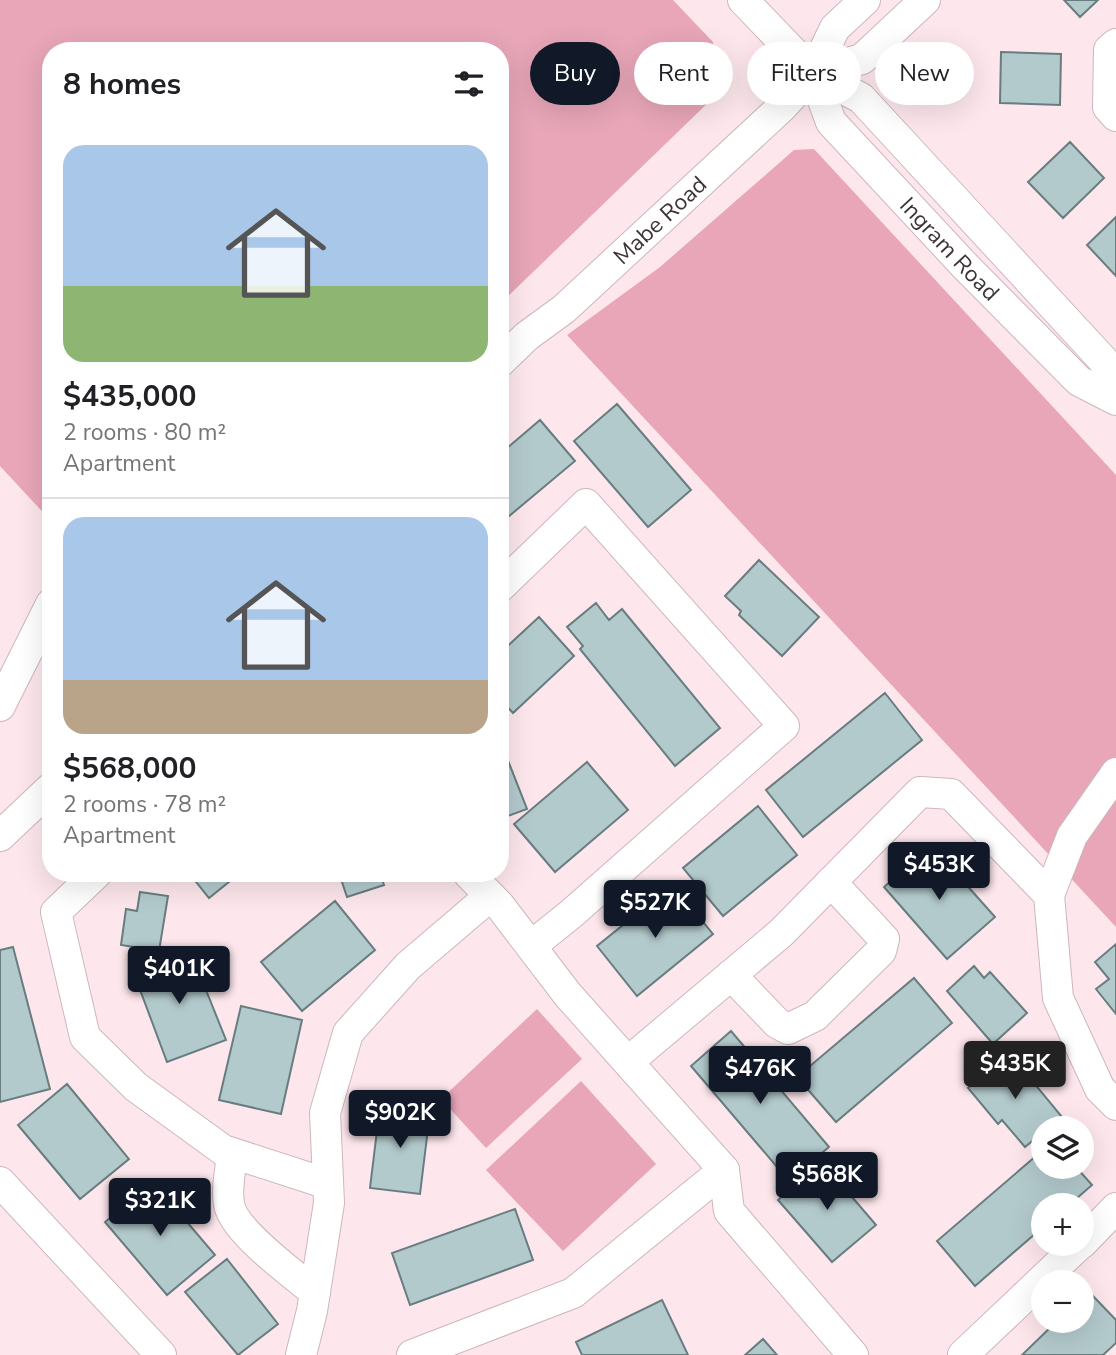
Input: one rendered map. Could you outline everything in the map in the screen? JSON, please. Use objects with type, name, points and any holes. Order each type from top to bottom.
[{"type":"street","name":"Ingram Road","points":[[743,0],[783,42]]},
{"type":"street","name":"Mabe Road","points":[[828,42],[835,28],[865,0]]},
{"type":"street","points":[[861,59],[925,0]]},
{"type":"street","points":[[1116,44],[1109,50],[1108,107],[1116,116]]},
{"type":"street","name":"Ingram Road","points":[[861,98],[1104,360],[1116,384]]},
{"type":"street","name":"Mabe Road","points":[[509,353],[527,336],[564,309],[784,105]]},
{"type":"street","name":"Ingram Road","points":[[825,105],[831,122],[966,267],[1079,381],[1116,400]]},
{"type":"street","points":[[509,577],[586,504],[783,726],[572,914],[531,946]]},
{"type":"street","points":[[0,706],[42,622]]},
{"type":"street","points":[[1116,773],[1072,836],[1049,895],[1058,998],[1100,1089],[1116,1105]]},
{"type":"street","points":[[629,1061],[781,933],[920,792],[951,794],[1049,895]]},
{"type":"street","points":[[0,836],[42,796]]},
{"type":"street","points":[[88,882],[56,912],[85,1037],[136,1087],[223,1150],[328,1184]]},
{"type":"street","points":[[477,882],[491,896],[568,995],[724,1170],[729,1211],[853,1355]]},
{"type":"street","points":[[731,975],[777,1023],[788,1029],[815,1016],[881,951],[884,939],[831,882]]},
{"type":"street","points":[[301,1355],[315,1292],[329,1203],[325,1113],[348,1034],[408,966],[491,896]]},
{"type":"street","points":[[232,1153],[228,1196],[231,1211],[276,1261],[315,1292]]},
{"type":"street","points":[[412,1355],[442,1350],[573,1293],[724,1170]]},
{"type":"street","points":[[0,1182],[161,1355]]},
{"type":"street","points":[[1094,1230],[1116,1208]]},
{"type":"street","points":[[963,1355],[1067,1256]]},
{"type":"shaded area","points":[[0,0],[673,0],[713,42],[634,42],[634,105],[706,105],[509,295],[509,42],[42,42],[42,511],[0,466]]},
{"type":"shaded area","points":[[814,149],[1116,475],[1116,927],[567,335],[660,267],[794,150]]},
{"type":"shaded area","points":[[537,1009],[582,1059],[486,1148],[441,1099]]},
{"type":"shaded area","points":[[581,1081],[656,1164],[563,1251],[486,1170]]},
{"type":"building","points":[[1064,0],[1098,0],[1080,17]]},
{"type":"building","points":[[1001,52],[1061,54],[1060,105],[1000,103]]},
{"type":"building","points":[[1070,142],[1104,178],[1063,218],[1028,182]]},
{"type":"building","points":[[1116,217],[1116,276],[1087,245]]},
{"type":"building","points":[[617,404],[691,490],[648,527],[574,441]]},
{"type":"building","points":[[540,420],[575,461],[509,516],[509,446]]},
{"type":"building","points":[[759,560],[819,617],[782,656],[739,615],[741,611],[725,596]]},
{"type":"building","points":[[596,603],[609,620],[622,609],[720,728],[675,766],[580,649],[583,646],[567,627]]},
{"type":"building","points":[[539,617],[574,656],[513,713],[509,709],[509,645]]},
{"type":"building","points":[[885,693],[922,740],[803,837],[766,790]]},
{"type":"building","points":[[587,762],[628,810],[555,872],[514,824]]},
{"type":"building","points":[[509,763],[527,809],[509,816]]},
{"type":"building","points":[[758,806],[797,855],[723,916],[683,868]]},
{"type":"building","points":[[931,845],[995,917],[947,959],[884,887]]},
{"type":"building","points":[[196,882],[229,882],[209,898]]},
{"type":"building","points":[[342,882],[383,882],[384,885],[347,897]]},
{"type":"building","points":[[673,885],[713,934],[637,996],[597,946]]},
{"type":"building","points":[[140,892],[168,896],[159,951],[121,945],[126,909],[137,911]]},
{"type":"building","points":[[335,901],[375,950],[302,1011],[261,962]]},
{"type":"building","points":[[1116,944],[1116,1014],[1096,989],[1109,979],[1095,962]]},
{"type":"building","points":[[13,947],[50,1089],[0,1102],[0,950]]},
{"type":"building","points":[[190,950],[226,1040],[167,1062],[133,971]]},
{"type":"building","points":[[974,966],[984,978],[990,972],[1027,1013],[993,1044],[947,991]]},
{"type":"building","points":[[914,978],[952,1023],[836,1122],[797,1077]]},
{"type":"building","points":[[241,1006],[302,1020],[281,1114],[219,1100]]},
{"type":"building","points":[[731,1031],[829,1147],[789,1181],[691,1066]]},
{"type":"building","points":[[1010,1054],[1061,1116],[1031,1116],[1031,1142],[1025,1147],[1002,1120],[998,1124],[968,1088]]},
{"type":"building","points":[[67,1084],[129,1159],[80,1199],[18,1125]]},
{"type":"building","points":[[380,1106],[430,1112],[420,1194],[370,1188]]},
{"type":"building","points":[[1031,1160],[1031,1179],[1087,1179],[1092,1185],[1083,1193],[1031,1193],[1031,1237],[975,1286],[937,1241]]},
{"type":"building","points":[[822,1162],[876,1225],[832,1262],[778,1200]]},
{"type":"building","points":[[153,1182],[215,1255],[167,1295],[105,1222]]},
{"type":"building","points":[[515,1209],[533,1260],[410,1305],[392,1253]]},
{"type":"building","points":[[227,1259],[278,1324],[238,1355],[185,1292]]},
{"type":"building","points":[[1094,1297],[1116,1320],[1116,1343],[1103,1355],[1022,1355],[1045,1333],[1094,1333]]},
{"type":"building","points":[[662,1300],[688,1355],[582,1355],[576,1342]]},
{"type":"building","points":[[763,1339],[777,1355],[745,1355]]}]
